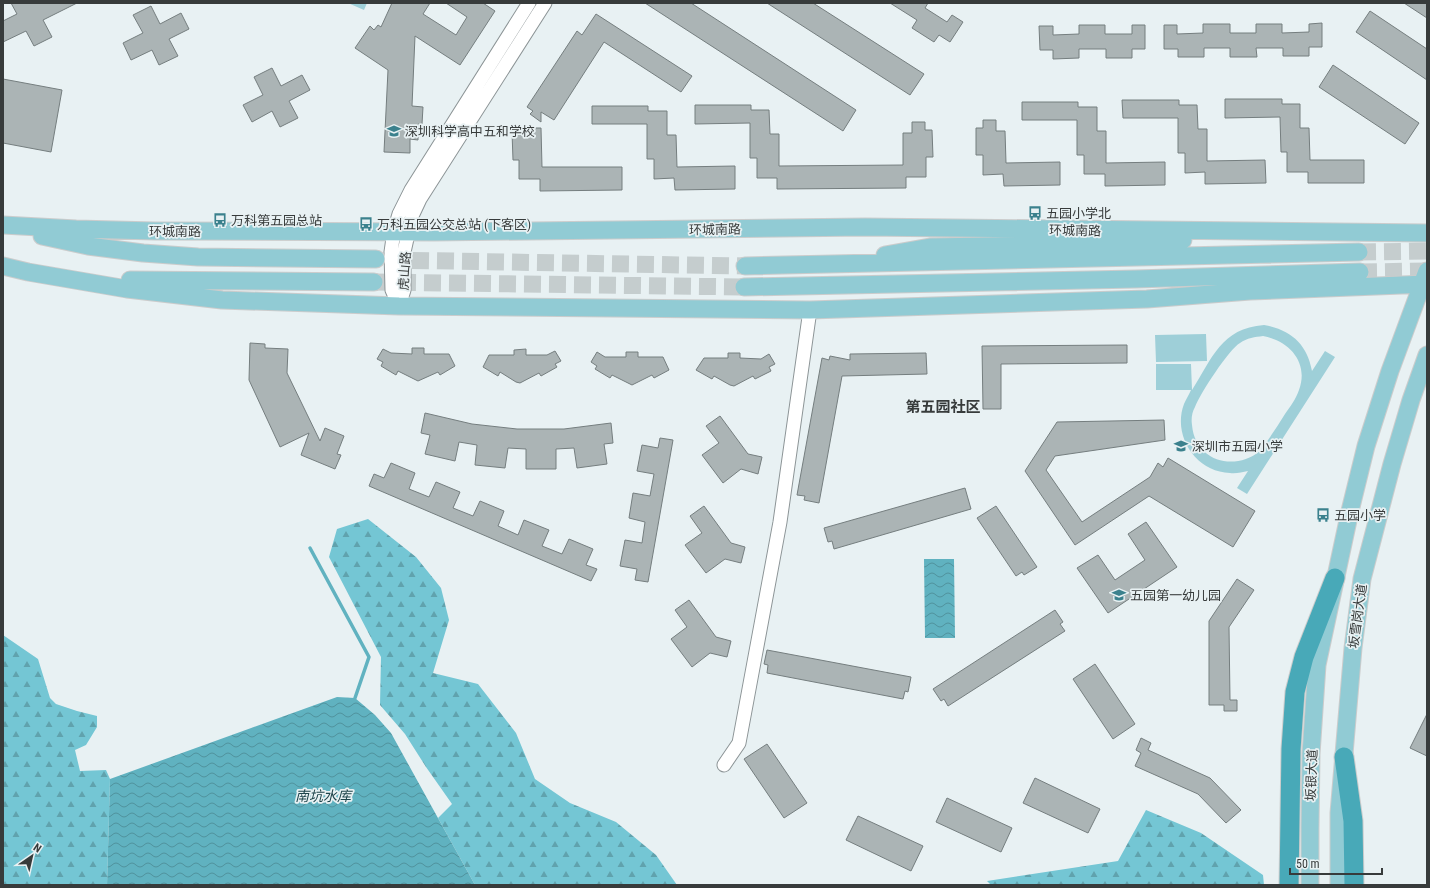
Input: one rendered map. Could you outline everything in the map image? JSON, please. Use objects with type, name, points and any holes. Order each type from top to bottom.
[{"type":"highway","points":[[1289,885],[1291,749],[1295,692],[1304,657],[1335,578]]},
{"type":"highway","points":[[1344,757],[1353,821],[1354,885]]},
{"type":"main road","name":"环城南路","points":[[3,226],[154,231],[401,232],[865,227],[1427,233]]},
{"type":"main road","name":"环城南路","points":[[3,226],[88,246],[198,257],[376,259]]},
{"type":"main road","points":[[835,265],[930,247],[1153,243],[1251,231]]},
{"type":"main road","points":[[745,266],[1359,252]]},
{"type":"main road","points":[[3,266],[28,272],[126,289],[222,300],[399,306],[810,310],[1147,300],[1250,290],[1425,280]]},
{"type":"main road","points":[[28,272],[126,280],[374,282]]},
{"type":"main road","points":[[744,287],[1136,279],[1360,272]]},
{"type":"main road","name":"坂雪岗大道","points":[[1317,666],[1335,578],[1366,446],[1390,371],[1425,280]]},
{"type":"main road","points":[[895,284],[1147,300]]},
{"type":"main road","name":"坂雪岗大道","points":[[1339,885],[1339,813],[1353,648],[1362,579],[1392,464],[1411,400],[1427,355]]},
{"type":"main road","name":"坂银大道","points":[[1310,885],[1311,754],[1317,666]]},
{"type":"street","name":"虎山路","points":[[399,306],[404,290],[404,252],[399,214],[410,190],[529,3]]},
{"type":"street","name":"虎山路","points":[[401,232],[412,216],[420,199],[545,3]]},
{"type":"street","points":[[724,765],[739,743],[780,522],[810,310]]},
{"type":"green space","points":[[368,519],[416,557],[441,588],[449,620],[433,673],[478,684],[516,733],[535,779],[570,803],[616,822],[656,855],[677,885],[475,885],[438,818],[452,804],[405,734],[380,705],[381,657],[329,557],[337,529]]},
{"type":"green space","points":[[3,635],[38,659],[50,698],[56,704],[97,716],[97,727],[86,745],[75,750],[80,771],[106,770],[110,779],[107,885],[3,885]]},
{"type":"green space","points":[[1146,810],[1201,833],[1263,875],[1264,885],[991,885],[987,881],[1118,861]]},
{"type":"shaded area","points":[[348,3],[367,3],[364,10]]},
{"type":"shaded area","points":[[1264,325],[1282,330],[1290,335],[1302,346],[1310,361],[1312,371],[1325,351],[1335,357],[1247,494],[1237,488],[1248,471],[1230,473],[1218,471],[1197,459],[1190,450],[1184,440],[1181,428],[1181,416],[1184,404],[1191,390],[1156,390],[1156,364],[1191,364],[1192,390],[1219,347],[1237,332],[1249,327]],"holes":[[[1263,336],[1273,339],[1289,348],[1299,362],[1301,380],[1295,400],[1260,451],[1239,461],[1217,459],[1208,455],[1200,447],[1195,437],[1192,425],[1192,413],[1203,392],[1215,372],[1235,347],[1243,341],[1254,337]]]},
{"type":"shaded area","points":[[1206,334],[1207,361],[1156,362],[1155,335]]},
{"type":"water","points":[[924,559],[954,559],[955,638],[925,638]]},
{"type":"water","name":"南坑水库","points":[[337,697],[355,698],[375,715],[391,733],[475,885],[107,885],[110,779]]},
{"type":"building","points":[[11,3],[77,3],[43,20],[52,37],[34,46],[26,31],[3,42],[3,21],[17,14]]},
{"type":"building","points":[[392,3],[430,3],[423,14],[456,35],[467,17],[446,3],[483,3],[495,11],[460,65],[415,36],[412,106],[423,107],[422,124],[418,124],[418,140],[410,139],[410,153],[384,152],[388,70],[355,48],[370,26],[374,30],[378,25],[381,27]]},
{"type":"building","points":[[645,3],[691,3],[856,110],[843,131]]},
{"type":"building","points":[[767,3],[813,3],[924,74],[910,95]]},
{"type":"building","points":[[890,3],[928,3],[925,8],[947,22],[952,15],[963,22],[950,42],[939,35],[934,42],[912,28],[917,20]]},
{"type":"building","points":[[1404,3],[1427,3],[1427,18]]},
{"type":"building","points":[[151,6],[160,24],[181,13],[189,29],[169,39],[178,56],[159,65],[152,50],[131,60],[123,43],[143,33],[133,15]]},
{"type":"building","points":[[1370,11],[1427,49],[1427,80],[1356,32]]},
{"type":"building","points":[[596,14],[692,76],[681,92],[604,42],[554,120],[541,112],[541,122],[530,114],[533,111],[527,107],[577,31],[582,35]]},
{"type":"building","points":[[1322,23],[1322,47],[1309,47],[1309,56],[1283,56],[1283,48],[1256,48],[1257,57],[1230,57],[1230,48],[1204,48],[1204,57],[1178,57],[1178,49],[1164,49],[1164,25],[1177,25],[1177,34],[1203,33],[1203,24],[1230,24],[1230,33],[1256,33],[1256,24],[1282,24],[1282,33],[1309,32],[1309,24]]},
{"type":"building","points":[[1079,25],[1105,25],[1105,34],[1132,34],[1132,25],[1145,25],[1145,49],[1132,49],[1132,58],[1106,58],[1106,49],[1079,49],[1079,58],[1053,59],[1053,50],[1040,50],[1039,26],[1053,26],[1053,35],[1079,34]]},
{"type":"building","points":[[1333,65],[1419,123],[1405,144],[1319,87]]},
{"type":"building","points":[[272,68],[281,86],[302,75],[310,90],[289,101],[298,118],[280,127],[272,111],[252,122],[243,105],[263,95],[254,77]]},
{"type":"building","points":[[3,79],[62,90],[51,152],[3,143]]},
{"type":"building","points":[[1225,99],[1282,99],[1282,104],[1300,104],[1300,128],[1309,128],[1310,160],[1364,160],[1364,183],[1308,183],[1308,172],[1287,172],[1287,152],[1281,152],[1280,117],[1225,118]]},
{"type":"building","points":[[1122,100],[1179,100],[1179,105],[1197,105],[1198,129],[1207,129],[1207,161],[1265,160],[1266,183],[1205,184],[1205,172],[1185,173],[1185,153],[1178,153],[1178,118],[1123,118]]},
{"type":"building","points":[[1022,102],[1078,102],[1078,107],[1097,107],[1097,131],[1106,131],[1106,163],[1165,162],[1165,185],[1105,186],[1105,174],[1084,174],[1084,155],[1077,155],[1077,120],[1022,120]]},
{"type":"building","points":[[695,105],[751,105],[751,110],[769,110],[770,134],[779,134],[779,166],[903,165],[903,133],[912,133],[912,122],[925,122],[925,130],[932,130],[933,157],[926,157],[926,177],[906,177],[906,188],[777,189],[777,178],[757,178],[757,158],[750,158],[750,123],[695,124]]},
{"type":"building","points":[[592,106],[648,106],[648,111],[667,111],[667,135],[676,135],[677,167],[735,166],[735,189],[675,190],[674,178],[654,179],[654,159],[647,159],[647,124],[592,124]]},
{"type":"building","points":[[983,120],[996,120],[996,131],[1005,131],[1006,163],[1060,162],[1060,185],[1004,186],[1003,174],[983,175],[983,155],[976,155],[976,128],[983,128]]},
{"type":"building","points":[[519,128],[541,128],[542,167],[622,167],[622,190],[540,191],[540,179],[519,179],[519,160],[513,160],[512,132],[519,132]]},
{"type":"building","points":[[250,343],[265,344],[265,348],[288,349],[287,373],[320,441],[325,428],[344,436],[337,454],[341,455],[335,469],[301,455],[309,433],[280,447],[249,380]]},
{"type":"building","points":[[1127,345],[1127,363],[1001,364],[1001,409],[983,409],[982,346]]},
{"type":"building","points":[[412,348],[424,348],[424,354],[449,354],[455,366],[440,375],[438,372],[418,381],[398,371],[396,375],[381,366],[383,362],[377,359],[383,349],[391,353],[412,354]]},
{"type":"building","points":[[526,349],[526,355],[547,355],[555,351],[561,361],[555,364],[557,367],[541,376],[539,373],[520,383],[500,372],[498,376],[483,367],[489,355],[514,355],[514,350]]},
{"type":"building","points":[[597,352],[605,357],[626,357],[626,352],[638,352],[638,357],[663,357],[669,370],[654,378],[652,375],[632,385],[612,375],[610,378],[595,369],[597,366],[591,362]]},
{"type":"building","points":[[728,353],[740,353],[740,358],[761,359],[769,354],[775,364],[769,367],[771,371],[755,379],[753,376],[734,386],[714,376],[712,379],[696,370],[704,358],[728,358]]},
{"type":"building","points":[[926,353],[927,374],[842,376],[819,503],[804,500],[805,496],[797,495],[822,358],[829,360],[830,356],[850,360],[850,354]]},
{"type":"building","points":[[425,413],[472,424],[517,429],[564,429],[611,423],[613,443],[604,444],[607,464],[577,468],[574,448],[556,449],[556,469],[526,469],[526,449],[508,448],[505,468],[475,465],[477,445],[459,442],[455,461],[425,454],[430,435],[421,433]]},
{"type":"building","points":[[720,416],[748,454],[762,457],[758,474],[741,469],[723,483],[702,455],[719,443],[706,426]]},
{"type":"building","points":[[1164,420],[1165,440],[1055,456],[1046,470],[1082,522],[1150,477],[1158,463],[1163,467],[1168,458],[1255,511],[1233,547],[1149,496],[1075,545],[1025,471],[1057,422]]},
{"type":"building","points":[[660,438],[673,440],[648,582],[635,580],[637,569],[620,566],[625,540],[642,543],[645,522],[629,518],[633,493],[650,496],[654,474],[637,471],[642,445],[658,448]]},
{"type":"building","points":[[391,463],[415,473],[409,489],[429,497],[436,482],[460,492],[453,508],[473,516],[480,501],[504,511],[498,526],[518,535],[524,520],[549,530],[542,546],[562,554],[569,539],[593,549],[586,565],[597,569],[591,581],[369,486],[374,474],[384,478]]},
{"type":"building","points":[[965,488],[971,509],[834,549],[832,541],[828,542],[824,528]]},
{"type":"building","points":[[704,506],[731,543],[745,547],[741,563],[725,559],[706,573],[685,545],[702,533],[690,516]]},
{"type":"building","points":[[996,506],[1037,567],[1024,575],[1022,572],[1016,576],[977,518]]},
{"type":"building","points":[[1146,522],[1177,567],[1108,613],[1077,568],[1098,555],[1115,580],[1145,560],[1128,534]]},
{"type":"building","points":[[1237,579],[1254,590],[1229,627],[1230,700],[1237,700],[1237,711],[1224,711],[1224,705],[1209,705],[1209,621]]},
{"type":"building","points":[[689,600],[716,637],[731,641],[727,657],[710,653],[692,667],[671,639],[687,627],[675,610]]},
{"type":"building","points":[[1055,610],[1063,622],[1060,624],[1065,631],[948,706],[944,699],[941,701],[933,689]]},
{"type":"building","points":[[767,650],[911,677],[908,692],[905,691],[903,699],[767,673],[768,665],[764,664]]},
{"type":"building","points":[[1095,664],[1135,724],[1113,739],[1073,679]]},
{"type":"building","points":[[1427,714],[1427,756],[1410,748]]},
{"type":"building","points":[[1141,738],[1151,743],[1148,750],[1210,778],[1241,810],[1226,823],[1198,794],[1135,766],[1141,753],[1136,750]]},
{"type":"building","points":[[767,744],[807,803],[784,818],[744,759]]},
{"type":"building","points":[[1035,778],[1100,809],[1088,833],[1023,803]]},
{"type":"building","points":[[947,798],[1012,828],[1001,852],[936,822]]},
{"type":"building","points":[[858,816],[923,846],[911,871],[846,840]]},
{"type":"waterway","points":[[310,548],[369,657],[355,698]]},
{"type":"tunnel","points":[[1359,252],[1427,251]]},
{"type":"tunnel","points":[[387,260],[745,266]]},
{"type":"tunnel","points":[[1360,272],[1427,271]]},
{"type":"tunnel","points":[[374,282],[744,287]]},
{"type":"place","name":"深圳科学高中五和学校","points":[[394,131]]},
{"type":"place","name":"五园小学北","points":[[1035,213]]},
{"type":"place","name":"万科第五园总站","points":[[220,220]]},
{"type":"place","name":"万科五园公交总站 (下客区)","points":[[366,224]]},
{"type":"place","name":"深圳市五园小学","points":[[1181,446]]},
{"type":"place","name":"五园小学","points":[[1323,515]]},
{"type":"place","name":"五园第一幼儿园","points":[[1119,595]]},
{"type":"district","name":"第五园社区","points":[[943,407]]}]
